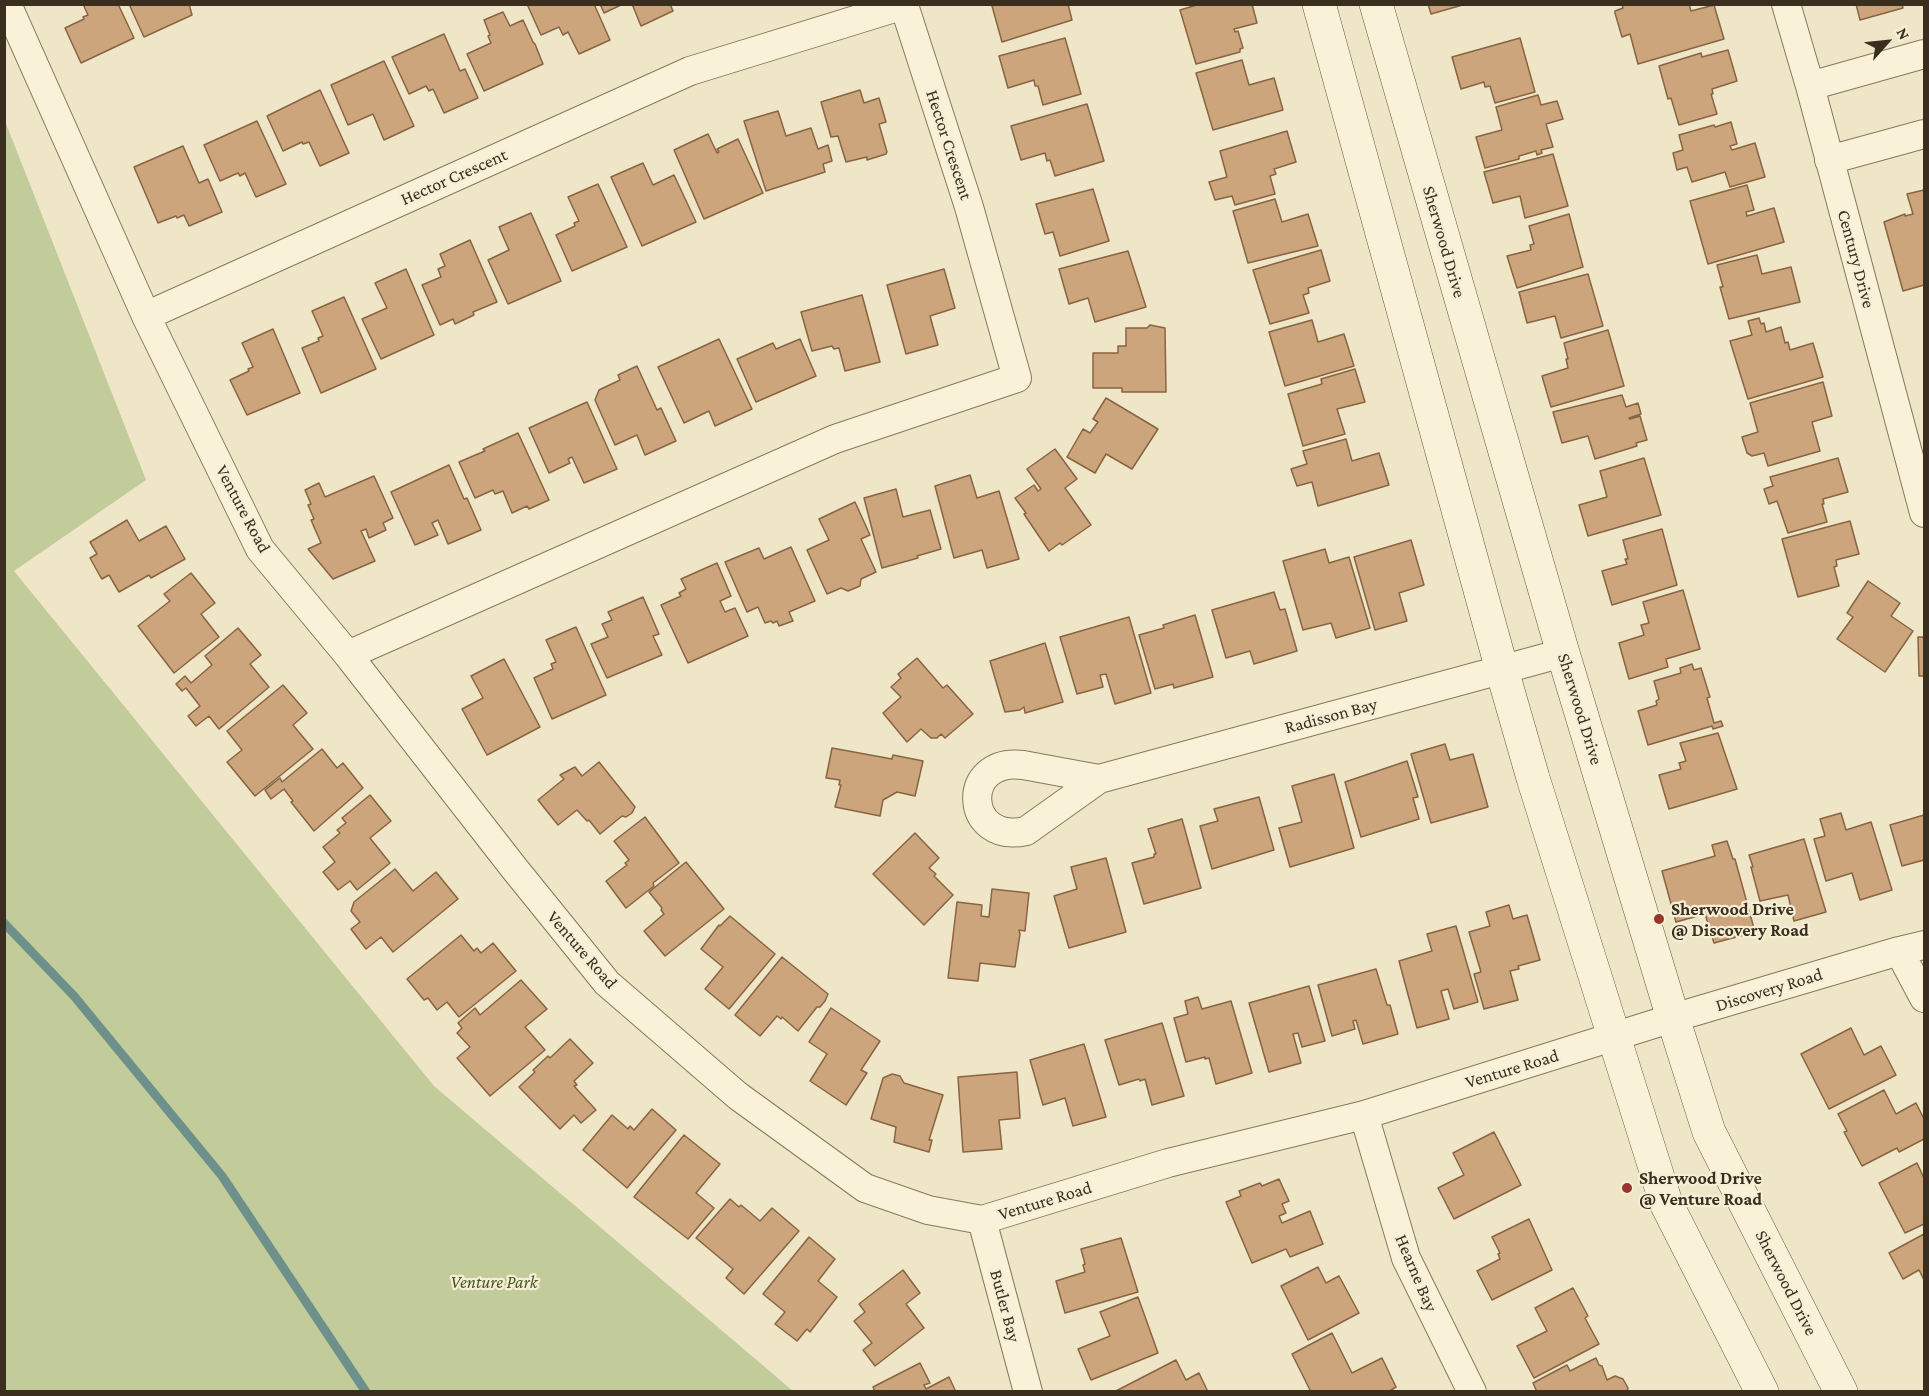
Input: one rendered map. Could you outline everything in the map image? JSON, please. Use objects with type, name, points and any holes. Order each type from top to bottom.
[{"type":"street","name":"Venture Road","points":[[7,4],[146,316],[260,549],[348,656],[607,983],[738,1096],[865,1188],[928,1210],[982,1220],[1168,1164],[1364,1115],[1615,1037]]},
{"type":"street","points":[[1319,4],[1533,778],[1666,1203],[1762,1392]]},
{"type":"street","name":"Sherwood Drive","points":[[1376,4],[1563,653],[1709,1132],[1841,1392]]},
{"type":"street","name":"Century Drive","points":[[1786,4],[1924,513]]},
{"type":"street","name":"Hector Crescent","points":[[146,316],[690,71],[904,5],[969,207],[1017,378],[836,439],[348,656]]},
{"type":"street","points":[[1810,86],[1924,54]]},
{"type":"street","points":[[1829,160],[1924,134]]},
{"type":"street","name":"Radisson Bay","points":[[1099,778],[1563,653]]},
{"type":"street","points":[[1912,948],[1924,998]]},
{"type":"street","name":"Discovery Road","points":[[1615,1037],[1912,948]]},
{"type":"street","name":"Hearne Bay","points":[[1364,1115],[1406,1258],[1472,1392]]},
{"type":"street","name":"Butler Bay","points":[[982,1220],[1028,1392]]},
{"type":"green space","name":"Venture Park","points":[[5,121],[146,480],[14,571],[434,1086],[793,1391],[5,1391]]},
{"type":"building","points":[[83,4],[118,4],[134,38],[81,63],[65,28],[88,15]]},
{"type":"building","points":[[129,4],[189,4],[192,15],[144,37]]},
{"type":"building","points":[[527,4],[594,4],[610,40],[579,54],[568,32],[563,35],[559,27],[541,35]]},
{"type":"building","points":[[600,4],[623,4],[604,13]]},
{"type":"building","points":[[632,4],[670,4],[673,11],[641,26]]},
{"type":"building","points":[[996,4],[1068,4],[1072,20],[1002,42],[992,6]]},
{"type":"building","points":[[1200,4],[1252,4],[1257,23],[1234,29],[1235,32],[1238,31],[1243,48],[1240,52],[1196,64],[1180,10]]},
{"type":"building","points":[[1428,4],[1466,4],[1431,14]]},
{"type":"building","points":[[1622,4],[1689,4],[1691,11],[1714,5],[1724,39],[1638,64],[1630,34],[1622,37],[1615,13],[1623,8]]},
{"type":"building","points":[[1856,4],[1902,4],[1903,8],[1860,20]]},
{"type":"building","points":[[503,12],[510,26],[523,20],[543,64],[484,91],[467,54],[491,43],[484,20]]},
{"type":"building","points":[[444,34],[460,71],[465,69],[478,98],[444,113],[433,89],[429,91],[426,86],[409,94],[392,57]]},
{"type":"building","points":[[1065,38],[1081,94],[1043,105],[1034,80],[1008,88],[999,56]]},
{"type":"building","points":[[1520,38],[1535,92],[1495,103],[1490,86],[1485,87],[1484,82],[1461,89],[1452,57]]},
{"type":"building","points":[[1728,50],[1737,81],[1712,89],[1713,94],[1711,94],[1717,114],[1679,125],[1671,98],[1668,99],[1659,66],[1701,53],[1702,57]]},
{"type":"building","points":[[1242,60],[1249,85],[1274,78],[1283,110],[1213,130],[1196,73]]},
{"type":"building","points":[[384,61],[414,126],[384,140],[373,114],[348,125],[331,85]]},
{"type":"building","points":[[320,90],[349,153],[320,166],[309,142],[303,144],[302,142],[283,151],[267,116]]},
{"type":"building","points":[[860,90],[864,103],[879,98],[886,122],[879,124],[887,152],[867,160],[867,157],[846,162],[838,136],[831,137],[821,102]]},
{"type":"building","points":[[1538,95],[1541,105],[1557,101],[1563,119],[1546,124],[1553,147],[1541,150],[1542,153],[1537,155],[1536,151],[1519,156],[1519,159],[1485,168],[1476,137],[1502,130],[1496,107]]},
{"type":"building","points":[[1087,104],[1104,161],[1055,176],[1045,153],[1021,160],[1011,126]]},
{"type":"building","points":[[778,111],[786,136],[811,128],[818,149],[828,145],[832,161],[823,164],[825,172],[766,191],[744,121]]},
{"type":"building","points":[[257,121],[286,184],[256,197],[245,173],[240,176],[238,173],[220,181],[204,145]]},
{"type":"building","points":[[1731,122],[1737,144],[1730,146],[1732,150],[1755,143],[1765,177],[1730,187],[1725,172],[1692,182],[1687,167],[1677,170],[1673,153],[1683,150],[1679,135]]},
{"type":"building","points":[[1287,131],[1296,162],[1274,169],[1276,174],[1270,176],[1275,194],[1235,205],[1232,196],[1215,200],[1209,182],[1227,177],[1220,151]]},
{"type":"building","points":[[708,134],[717,153],[719,152],[717,149],[738,139],[763,193],[704,219],[674,150]]},
{"type":"building","points":[[183,146],[199,183],[208,179],[222,212],[189,226],[184,215],[158,223],[134,167]]},
{"type":"building","points":[[1553,154],[1568,206],[1525,218],[1520,196],[1493,203],[1484,172]]},
{"type":"building","points":[[643,163],[653,185],[674,175],[696,222],[642,246],[611,177]]},
{"type":"building","points":[[598,184],[627,247],[572,271],[556,235],[575,226],[574,223],[579,221],[568,197]]},
{"type":"building","points":[[1747,185],[1754,210],[1746,212],[1747,216],[1774,208],[1784,242],[1708,264],[1690,201]]},
{"type":"building","points":[[1093,189],[1109,241],[1060,256],[1053,232],[1045,234],[1036,204]]},
{"type":"building","points":[[1924,190],[1924,285],[1903,291],[1884,222],[1905,214],[1905,216],[1913,214],[1907,194]]},
{"type":"building","points":[[1275,199],[1282,222],[1308,214],[1318,246],[1248,263],[1233,211]]},
{"type":"building","points":[[531,213],[561,281],[508,304],[488,260],[509,250],[499,227]]},
{"type":"building","points":[[1569,214],[1583,267],[1517,288],[1507,256],[1531,250],[1530,245],[1534,244],[1529,226]]},
{"type":"building","points":[[470,240],[497,302],[473,312],[474,315],[455,324],[453,319],[440,325],[422,285],[441,277],[438,269],[445,266],[440,254]]},
{"type":"building","points":[[1321,250],[1330,281],[1308,288],[1309,293],[1303,295],[1309,313],[1270,324],[1253,270]]},
{"type":"building","points":[[1128,251],[1146,307],[1095,322],[1088,298],[1069,304],[1059,269]]},
{"type":"building","points":[[1757,255],[1762,274],[1791,267],[1800,302],[1729,319],[1720,287],[1723,287],[1717,265]]},
{"type":"building","points":[[406,269],[434,335],[381,359],[362,319],[387,308],[375,283]]},
{"type":"building","points":[[944,269],[955,308],[930,316],[938,345],[906,354],[887,285]]},
{"type":"building","points":[[1588,274],[1603,326],[1561,338],[1555,316],[1527,323],[1519,292]]},
{"type":"building","points":[[862,295],[880,362],[845,371],[839,348],[834,349],[832,346],[812,351],[801,312]]},
{"type":"building","points":[[344,297],[376,369],[321,393],[302,348],[319,341],[318,338],[323,336],[312,311]]},
{"type":"building","points":[[1759,318],[1761,324],[1764,323],[1766,332],[1781,327],[1785,343],[1788,342],[1790,350],[1813,343],[1823,377],[1748,399],[1730,341],[1752,335],[1748,321]]},
{"type":"building","points":[[1312,320],[1318,342],[1344,334],[1354,366],[1285,386],[1269,332]]},
{"type":"building","points":[[1150,325],[1165,328],[1166,392],[1122,392],[1122,388],[1093,388],[1093,353],[1118,353],[1118,346],[1126,346],[1126,328],[1147,328]]},
{"type":"building","points":[[273,329],[300,393],[247,415],[230,380],[253,367],[242,343]]},
{"type":"building","points":[[1608,330],[1624,386],[1551,407],[1542,376],[1568,368],[1564,343]]},
{"type":"building","points":[[719,339],[752,409],[715,426],[709,411],[684,423],[658,367]]},
{"type":"building","points":[[800,339],[816,376],[756,402],[737,359],[773,343],[776,349]]},
{"type":"building","points":[[637,366],[657,410],[661,408],[676,441],[645,455],[637,435],[615,445],[595,400],[599,390],[620,380],[618,375]]},
{"type":"building","points":[[1355,369],[1365,402],[1337,409],[1345,434],[1303,446],[1288,394],[1322,384],[1321,379]]},
{"type":"building","points":[[1823,382],[1832,416],[1812,422],[1820,451],[1768,466],[1764,453],[1752,456],[1747,453],[1742,437],[1758,432],[1750,403]]},
{"type":"building","points":[[1622,395],[1626,407],[1638,403],[1641,414],[1629,418],[1640,416],[1647,440],[1636,443],[1637,446],[1595,459],[1588,436],[1562,443],[1553,412]]},
{"type":"building","points":[[1106,398],[1158,429],[1132,469],[1106,454],[1095,473],[1067,457],[1083,429],[1090,433],[1098,422],[1093,419]]},
{"type":"building","points":[[587,402],[617,469],[584,483],[572,457],[568,459],[570,463],[549,473],[529,428]]},
{"type":"building","points":[[518,433],[549,500],[529,509],[527,506],[512,513],[503,491],[495,494],[493,490],[475,498],[459,462]]},
{"type":"building","points":[[1346,439],[1352,461],[1379,453],[1389,485],[1318,506],[1312,482],[1297,486],[1291,469],[1307,464],[1303,451]]},
{"type":"building","points":[[1055,449],[1077,479],[1065,488],[1091,525],[1049,551],[1015,498],[1034,485],[1038,491],[1041,489],[1027,469]]},
{"type":"building","points":[[1644,458],[1661,515],[1588,536],[1579,505],[1607,497],[1600,471]]},
{"type":"building","points":[[1838,458],[1848,492],[1823,499],[1824,504],[1822,504],[1827,522],[1788,533],[1777,501],[1769,504],[1764,489],[1773,486],[1770,477]]},
{"type":"building","points":[[449,465],[481,530],[448,544],[438,520],[432,523],[438,535],[415,545],[391,492]]},
{"type":"building","points":[[970,475],[977,498],[999,491],[1019,559],[987,568],[982,550],[954,558],[935,486]]},
{"type":"building","points":[[374,476],[393,518],[383,523],[386,530],[369,538],[366,529],[361,531],[375,561],[333,579],[308,549],[321,543],[311,520],[314,519],[308,505],[311,504],[305,490],[319,483],[325,497]]},
{"type":"building","points":[[896,489],[903,517],[930,510],[941,549],[882,568],[864,498]]},
{"type":"building","points":[[855,502],[870,535],[861,539],[876,572],[861,579],[860,586],[848,591],[841,588],[827,594],[807,550],[829,540],[819,519]]},
{"type":"building","points":[[127,520],[139,541],[166,526],[185,559],[119,592],[109,575],[102,579],[100,576],[90,558],[97,554],[90,542]]},
{"type":"building","points":[[1850,521],[1859,554],[1836,560],[1837,566],[1834,567],[1839,586],[1798,597],[1782,539]]},
{"type":"building","points":[[1662,529],[1677,585],[1612,605],[1602,571],[1627,564],[1625,559],[1628,559],[1623,540]]},
{"type":"building","points":[[1411,540],[1424,585],[1399,593],[1407,621],[1375,630],[1354,557]]},
{"type":"building","points":[[791,547],[815,601],[789,612],[793,621],[779,626],[777,621],[765,623],[758,607],[747,612],[725,562],[759,548],[764,559]]},
{"type":"building","points":[[1325,549],[1329,563],[1349,557],[1370,628],[1336,638],[1331,623],[1303,630],[1283,561]]},
{"type":"building","points":[[717,563],[731,596],[720,601],[725,612],[735,608],[748,636],[688,663],[661,605],[681,596],[679,593],[686,589],[681,579]]},
{"type":"building","points":[[191,573],[215,603],[201,614],[219,637],[174,673],[138,626],[170,601],[164,594]]},
{"type":"building","points":[[1868,581],[1900,603],[1891,616],[1913,631],[1885,672],[1837,639],[1853,617],[1847,613]]},
{"type":"building","points":[[1683,590],[1700,649],[1666,659],[1668,667],[1629,679],[1619,643],[1644,635],[1641,625],[1649,623],[1643,602]]},
{"type":"building","points":[[1274,592],[1280,610],[1285,609],[1297,651],[1254,664],[1250,651],[1226,658],[1212,610]]},
{"type":"building","points":[[643,597],[659,634],[653,636],[662,655],[607,678],[591,644],[608,637],[602,624],[612,620],[608,612]]},
{"type":"building","points":[[1195,615],[1213,677],[1174,688],[1173,684],[1155,689],[1139,635],[1164,628],[1163,625]]},
{"type":"building","points":[[1129,617],[1151,693],[1115,704],[1106,674],[1100,675],[1103,687],[1077,694],[1060,637]]},
{"type":"building","points":[[576,627],[606,695],[552,719],[534,678],[553,669],[551,664],[556,662],[546,640]]},
{"type":"building","points":[[238,628],[261,655],[250,664],[269,687],[219,729],[209,716],[196,726],[188,716],[200,706],[186,688],[182,691],[176,684],[185,676],[191,683],[212,665],[205,656]]},
{"type":"building","points":[[1918,637],[1924,637],[1924,676],[1919,676]]},
{"type":"building","points":[[1045,643],[1063,702],[1025,713],[1024,707],[1020,710],[1005,712],[990,661]]},
{"type":"building","points":[[917,658],[943,688],[947,685],[973,714],[945,738],[941,734],[937,738],[931,738],[921,729],[907,742],[883,713],[901,697],[891,687],[901,678],[898,674]]},
{"type":"building","points":[[504,659],[540,727],[487,755],[462,709],[483,698],[471,676]]},
{"type":"building","points":[[1692,664],[1694,670],[1701,668],[1710,697],[1707,698],[1714,723],[1721,721],[1723,726],[1713,729],[1712,726],[1648,745],[1638,711],[1657,705],[1656,701],[1659,699],[1654,681],[1681,673],[1680,668]]},
{"type":"building","points":[[283,685],[307,713],[293,725],[313,749],[255,796],[227,762],[242,750],[227,731]]},
{"type":"building","points":[[1718,733],[1737,789],[1669,809],[1659,775],[1681,769],[1679,763],[1686,761],[1680,743]]},
{"type":"building","points":[[1445,744],[1450,760],[1473,754],[1488,807],[1431,823],[1411,754]]},
{"type":"building","points":[[832,748],[892,759],[893,755],[923,761],[915,796],[897,792],[883,800],[880,816],[835,807],[841,785],[839,785],[840,780],[826,778]]},
{"type":"building","points":[[322,749],[337,768],[343,763],[363,788],[314,831],[291,802],[293,801],[284,789],[271,799],[265,790],[280,778],[282,782]]},
{"type":"building","points":[[1407,761],[1418,797],[1413,798],[1419,819],[1361,837],[1345,782]]},
{"type":"building","points":[[599,762],[635,807],[632,813],[626,817],[622,816],[600,834],[577,810],[558,825],[538,800],[564,779],[560,775],[575,767],[582,776]]},
{"type":"building","points":[[1334,774],[1354,848],[1290,867],[1279,828],[1302,822],[1292,786]]},
{"type":"building","points":[[370,795],[391,821],[370,838],[390,863],[357,890],[350,881],[338,890],[323,872],[335,862],[323,847],[340,833],[337,830],[346,823],[342,818]]},
{"type":"building","points":[[1259,797],[1274,850],[1212,869],[1200,826],[1218,821],[1214,809]]},
{"type":"building","points":[[1841,813],[1846,830],[1871,822],[1892,890],[1860,900],[1852,873],[1826,881],[1814,839],[1825,836],[1820,819]]},
{"type":"building","points":[[1924,815],[1924,860],[1902,866],[1890,825]]},
{"type":"building","points":[[645,817],[679,863],[626,908],[606,881],[627,865],[625,863],[629,860],[614,841]]},
{"type":"building","points":[[1182,819],[1201,888],[1144,904],[1132,863],[1154,857],[1156,854],[1148,829]]},
{"type":"building","points":[[915,833],[939,858],[929,868],[953,895],[924,925],[873,874]]},
{"type":"building","points":[[1804,839],[1826,912],[1794,921],[1788,895],[1760,901],[1749,855]]},
{"type":"building","points":[[1727,841],[1733,859],[1735,859],[1755,932],[1714,943],[1705,914],[1676,922],[1662,871],[1715,856],[1712,845]]},
{"type":"building","points":[[1106,858],[1126,932],[1069,948],[1054,896],[1077,889],[1071,867]]},
{"type":"building","points":[[686,862],[724,909],[665,956],[644,931],[664,914],[649,892]]},
{"type":"building","points":[[395,869],[413,891],[436,872],[458,899],[393,952],[381,937],[366,949],[351,929],[360,922],[351,911],[354,902]]},
{"type":"building","points":[[992,889],[1029,893],[1025,931],[1019,930],[1015,967],[980,963],[978,981],[948,978],[957,902],[982,905],[981,916],[989,917]]},
{"type":"building","points":[[1509,905],[1513,919],[1527,915],[1540,960],[1518,966],[1519,969],[1510,971],[1518,1000],[1484,1009],[1474,974],[1481,972],[1469,932],[1490,926],[1486,912]]},
{"type":"building","points":[[730,916],[775,954],[729,1009],[705,989],[723,967],[701,949],[719,925]]},
{"type":"building","points":[[1456,926],[1478,1002],[1454,1009],[1448,989],[1441,991],[1449,1019],[1417,1028],[1399,961],[1432,951],[1427,934]]},
{"type":"building","points":[[461,935],[474,951],[477,948],[481,953],[493,943],[516,971],[459,1017],[447,1002],[437,1010],[428,998],[424,1000],[407,979]]},
{"type":"building","points":[[782,957],[828,994],[825,1001],[817,1007],[798,1031],[782,1017],[781,1019],[777,1016],[760,1036],[735,1015]]},
{"type":"building","points":[[1376,969],[1398,1034],[1363,1044],[1356,1020],[1353,1021],[1355,1029],[1332,1036],[1318,985]]},
{"type":"building","points":[[521,980],[547,1009],[525,1027],[545,1050],[490,1096],[457,1058],[470,1047],[457,1033],[462,1028],[458,1023],[475,1008],[480,1015]]},
{"type":"building","points":[[1309,986],[1325,1041],[1302,1047],[1298,1033],[1293,1034],[1301,1063],[1269,1072],[1249,1003]]},
{"type":"building","points":[[1198,997],[1202,1009],[1231,1001],[1252,1073],[1216,1084],[1209,1058],[1186,1062],[1174,1018],[1188,1014],[1185,1001]]},
{"type":"building","points":[[831,1008],[880,1041],[861,1070],[867,1073],[846,1105],[810,1081],[827,1054],[809,1042]]},
{"type":"building","points":[[1162,1023],[1184,1096],[1152,1105],[1145,1079],[1119,1085],[1105,1040]]},
{"type":"building","points":[[1851,1028],[1864,1055],[1881,1046],[1896,1075],[1829,1109],[1801,1054]]},
{"type":"building","points":[[570,1039],[593,1063],[574,1081],[577,1085],[574,1086],[596,1110],[581,1123],[574,1115],[560,1129],[519,1087],[535,1072],[533,1070]]},
{"type":"building","points":[[1084,1044],[1106,1117],[1073,1126],[1065,1098],[1043,1105],[1030,1060]]},
{"type":"building","points":[[1017,1072],[1020,1118],[999,1120],[1002,1149],[963,1152],[958,1077]]},
{"type":"building","points":[[892,1074],[900,1076],[904,1083],[943,1095],[929,1140],[932,1140],[929,1152],[894,1142],[896,1127],[871,1119],[883,1078]]},
{"type":"building","points":[[1884,1090],[1896,1114],[1916,1103],[1924,1119],[1924,1139],[1899,1152],[1897,1148],[1862,1166],[1844,1132],[1847,1131],[1838,1114]]},
{"type":"building","points":[[652,1109],[676,1130],[627,1188],[583,1150],[612,1115],[628,1129],[630,1126],[634,1130]]},
{"type":"building","points":[[1494,1132],[1521,1185],[1454,1219],[1438,1188],[1464,1175],[1453,1153]]},
{"type":"building","points":[[684,1135],[720,1164],[696,1193],[714,1208],[688,1239],[634,1197]]},
{"type":"building","points":[[1917,1163],[1924,1178],[1924,1224],[1905,1233],[1879,1183]]},
{"type":"building","points":[[1279,1179],[1289,1201],[1282,1204],[1286,1213],[1279,1216],[1282,1223],[1310,1211],[1323,1244],[1290,1257],[1286,1249],[1252,1263],[1226,1202],[1241,1196],[1239,1191],[1260,1183],[1262,1186]]},
{"type":"building","points":[[730,1199],[760,1221],[772,1208],[799,1231],[744,1294],[726,1278],[733,1269],[696,1238]]},
{"type":"building","points":[[1529,1219],[1552,1270],[1492,1300],[1477,1271],[1500,1259],[1498,1254],[1500,1253],[1492,1237]]},
{"type":"building","points":[[1924,1234],[1924,1280],[1919,1270],[1903,1279],[1889,1253]]},
{"type":"building","points":[[809,1237],[835,1259],[818,1281],[837,1297],[810,1332],[807,1329],[797,1341],[775,1324],[785,1312],[763,1294]]},
{"type":"building","points":[[1121,1238],[1138,1292],[1065,1313],[1056,1281],[1085,1272],[1081,1249]]},
{"type":"building","points":[[1318,1267],[1326,1283],[1339,1276],[1359,1313],[1308,1340],[1281,1286]]},
{"type":"building","points":[[903,1270],[920,1293],[906,1304],[924,1328],[875,1366],[863,1350],[872,1343],[854,1321],[865,1312],[859,1304]]},
{"type":"building","points":[[1573,1288],[1588,1316],[1585,1318],[1599,1344],[1534,1378],[1517,1346],[1547,1331],[1535,1308]]},
{"type":"building","points":[[1138,1297],[1158,1353],[1091,1380],[1078,1349],[1110,1336],[1100,1312]]},
{"type":"building","points":[[1332,1333],[1352,1373],[1382,1358],[1396,1387],[1388,1392],[1311,1392],[1292,1354]]},
{"type":"building","points":[[1596,1358],[1607,1380],[1615,1376],[1623,1379],[1628,1388],[1627,1392],[1537,1392],[1533,1383],[1567,1365],[1570,1371]]},
{"type":"building","points":[[1176,1360],[1186,1380],[1199,1373],[1208,1392],[1114,1392]]},
{"type":"building","points":[[920,1363],[930,1383],[924,1385],[926,1389],[949,1377],[956,1392],[875,1392],[873,1387]]},
{"type":"waterway","points":[[4,923],[74,996],[222,1176],[366,1392]]},
{"type":"place","name":"Sherwood Drive @ Discovery Road","points":[[1659,919]]},
{"type":"place","name":"Sherwood Drive @ Venture Road","points":[[1627,1188]]}]
